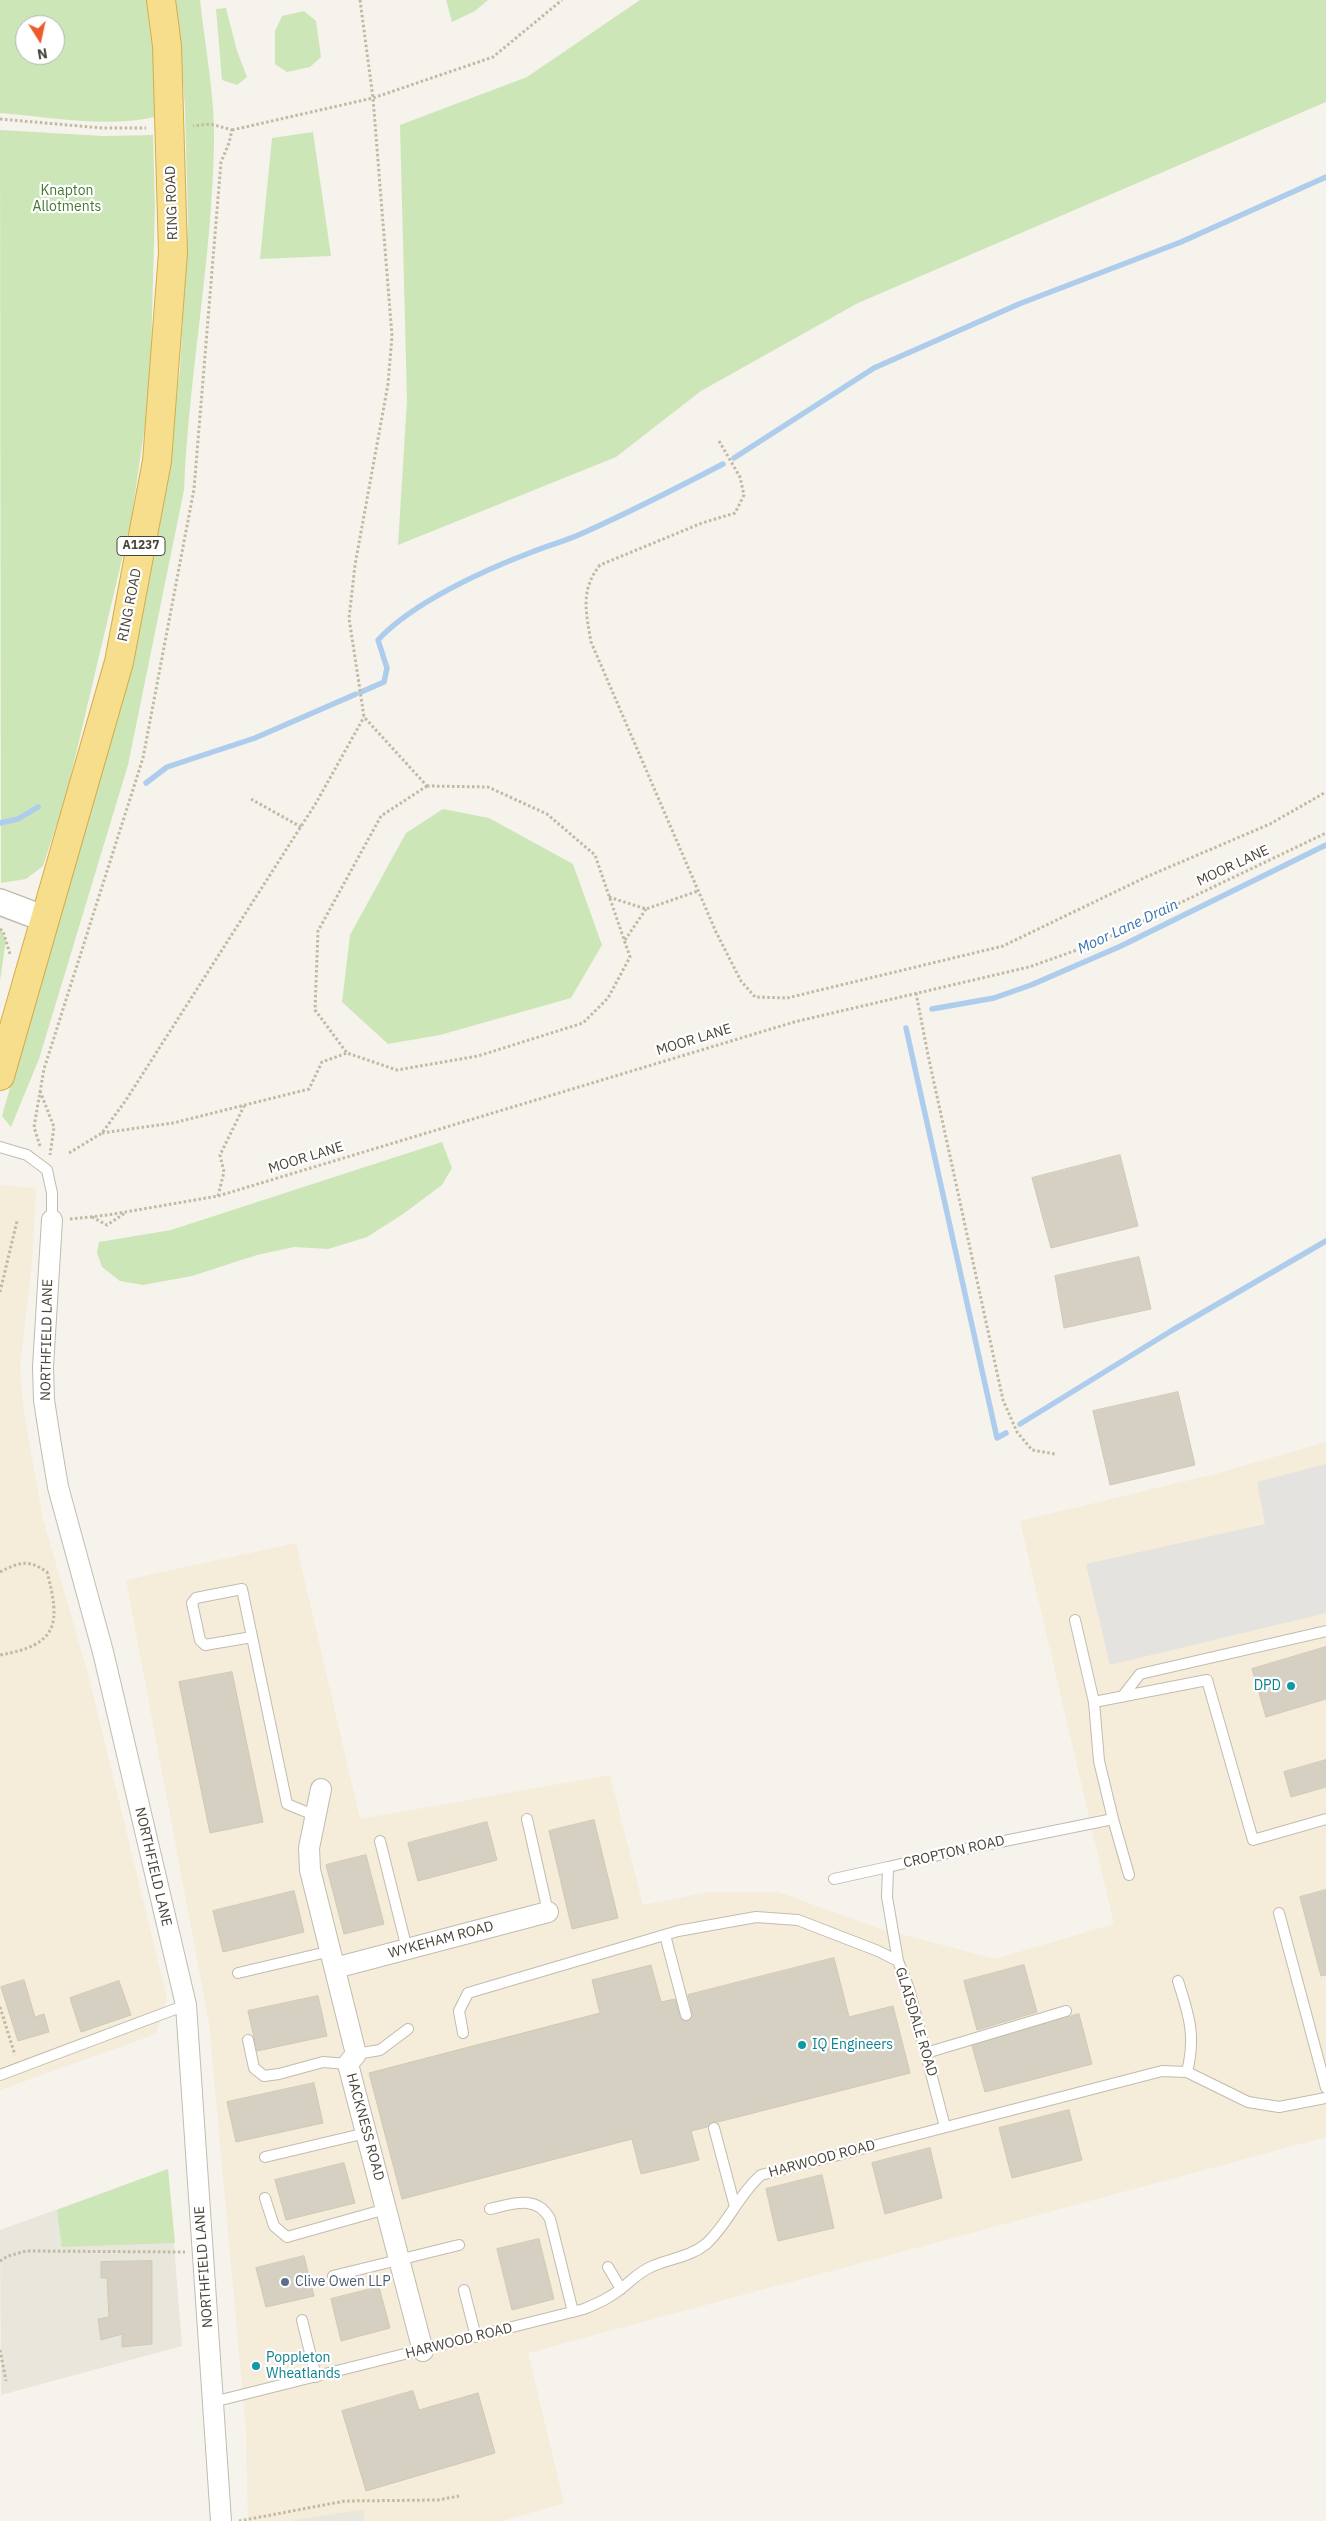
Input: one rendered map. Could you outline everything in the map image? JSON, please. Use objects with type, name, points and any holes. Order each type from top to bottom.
[{"type":"highway","name":"RING ROAD","points":[[0,1076],[119,662],[157,461],[173,253],[167,46],[161,0]]},
{"type":"street","points":[[0,902],[45,919]]},
{"type":"street","name":"NORTHFIELD LANE","points":[[52,1220],[43,1367],[44,1400],[58,1487],[103,1652],[186,2005],[221,2521]]},
{"type":"street","name":"HACKNESS ROAD","points":[[322,1789],[309,1848],[310,1870],[333,1959],[366,2133],[423,2351]]},
{"type":"street","name":"WYKEHAM ROAD","points":[[333,1959],[407,1949],[548,1912]]},
{"type":"lane","points":[[0,1147],[26,1155],[47,1170],[52,1193],[52,1220]]},
{"type":"lane","points":[[252,1637],[205,1645],[200,1640],[192,1603],[196,1598],[242,1589],[252,1637],[286,1804],[316,1816]]},
{"type":"lane","points":[[1074,1620],[1094,1702],[1099,1761],[1129,1875]]},
{"type":"lane","points":[[1122,1697],[1140,1674],[1326,1631]]},
{"type":"lane","points":[[1094,1702],[1207,1680],[1253,1840],[1326,1819]]},
{"type":"lane","points":[[527,1819],[548,1912]]},
{"type":"lane","name":"CROPTON ROAD","points":[[898,1961],[887,1897],[888,1867],[965,1848],[1113,1819]]},
{"type":"lane","points":[[380,1841],[407,1949]]},
{"type":"lane","points":[[834,1879],[888,1867]]},
{"type":"lane","points":[[1279,1913],[1326,2088]]},
{"type":"lane","name":"GLAISDALE ROAD","points":[[463,2033],[459,2011],[468,1993],[665,1935],[756,1917],[798,1920],[878,1951],[898,1961],[909,1989],[945,2127]]},
{"type":"lane","points":[[665,1935],[686,2015]]},
{"type":"lane","points":[[238,1973],[333,1959]]},
{"type":"lane","points":[[1178,1980],[1192,2028],[1192,2052],[1187,2072]]},
{"type":"lane","points":[[0,2075],[186,2005]]},
{"type":"lane","points":[[926,2052],[1066,2011]]},
{"type":"lane","points":[[248,2040],[254,2068],[264,2076],[279,2074],[323,2062],[352,2059],[380,2050],[408,2029]]},
{"type":"lane","name":"HARWOOD ROAD","points":[[213,2402],[423,2351],[572,2312],[605,2300],[636,2275],[653,2266],[694,2252],[707,2243],[748,2187],[762,2175],[1162,2071],[1187,2072],[1248,2102],[1279,2107],[1326,2098]]},
{"type":"lane","points":[[714,2128],[735,2207]]},
{"type":"lane","points":[[265,2157],[366,2133]]},
{"type":"lane","points":[[265,2198],[274,2226],[287,2236],[386,2210]]},
{"type":"lane","points":[[490,2209],[523,2202],[535,2204],[545,2210],[550,2219],[572,2312]]},
{"type":"lane","points":[[333,2276],[459,2245]]},
{"type":"lane","points":[[608,2267],[621,2289]]},
{"type":"lane","points":[[464,2290],[476,2337]]},
{"type":"lane","points":[[302,2320],[316,2378]]},
{"type":"path","points":[[360,0],[373,98],[392,336],[388,384],[355,565],[349,618],[364,717],[427,786]]},
{"type":"path","points":[[232,130],[373,98],[493,57],[562,0]]},
{"type":"path","points":[[0,119],[102,128],[149,128]]},
{"type":"path","points":[[719,441],[740,477],[744,495],[736,513],[702,523],[600,565],[591,576],[585,605],[591,642],[698,891],[741,981],[755,997],[787,998],[1003,946],[1146,878],[1270,824],[1326,792]]},
{"type":"path","points":[[102,1134],[301,827],[364,717]]},
{"type":"path","points":[[427,786],[488,787],[547,814],[594,855],[630,957],[608,998],[583,1023],[478,1056],[397,1070],[347,1052],[316,1010],[318,931],[380,816],[427,786]]},
{"type":"path","points":[[251,799],[301,827]]},
{"type":"path","name":"MOOR LANE","points":[[52,1220],[92,1217],[218,1196],[794,1022],[1029,967],[1094,944],[1326,833]]},
{"type":"path","points":[[624,940],[646,909],[698,891]]},
{"type":"path","points":[[609,896],[646,909]]},
{"type":"path","points":[[916,993],[1003,1400],[1017,1432],[1032,1450],[1055,1454]]},
{"type":"path","points":[[69,1153],[102,1134],[173,1123],[309,1090],[322,1062],[347,1052]]},
{"type":"path","points":[[40,1091],[54,1127],[47,1170]]},
{"type":"path","points":[[218,1196],[224,1172],[220,1155],[244,1106]]},
{"type":"path","points":[[92,1217],[107,1226],[127,1211]]},
{"type":"path","points":[[0,1292],[17,1221]]},
{"type":"path","points":[[0,1572],[15,1564],[34,1563],[47,1572],[56,1613],[50,1630],[39,1642],[19,1652],[0,1655]]},
{"type":"path","points":[[0,2007],[19,2067]]},
{"type":"path","points":[[0,2261],[8,2256],[26,2251],[117,2253],[203,2251]]},
{"type":"path","points":[[0,2350],[6,2381]]},
{"type":"path","points":[[239,2521],[345,2501],[438,2500],[459,2496]]},
{"type":"shaded area","points":[[0,1185],[36,1188],[32,1263],[20,1367],[24,1413],[43,1519],[88,1674],[167,1998],[156,2034],[0,2090]]},
{"type":"shaded area","points":[[1326,1442],[1326,2137],[528,2353],[564,2503],[502,2521],[365,2521],[363,2509],[288,2521],[248,2521],[246,2429],[209,2023],[126,1580],[296,1543],[360,1819],[610,1775],[643,1905],[709,1892],[778,1892],[878,1928],[995,1959],[1114,1924],[1020,1521],[1215,1474]]},
{"type":"shaded area","points":[[1326,1464],[1326,1613],[1110,1665],[1086,1564],[1265,1524],[1257,1482]]},
{"type":"shaded area","points":[[168,2169],[182,2346],[1,2395],[0,2230]]},
{"type":"shaded area","points":[[363,2509],[365,2521],[288,2521]]},
{"type":"green space","points":[[0,0],[146,0],[154,60],[155,117],[117,122],[58,119],[0,113]]},
{"type":"green space","points":[[176,0],[200,0],[214,125],[209,230],[184,490],[128,765],[39,1059],[11,1127],[2,1116],[140,628],[170,450],[180,369],[188,224],[185,107]]},
{"type":"green space","points":[[446,0],[488,0],[475,11],[452,22]]},
{"type":"green space","points":[[640,0],[1326,0],[1326,102],[858,303],[701,391],[616,457],[398,545],[407,400],[400,125],[527,77]]},
{"type":"green space","points":[[226,8],[237,51],[247,77],[237,85],[222,80],[216,9]]},
{"type":"green space","points":[[304,11],[316,21],[321,57],[310,67],[287,72],[275,64],[275,31],[282,16]]},
{"type":"green space","name":"Knapton Allotments","points":[[0,130],[103,136],[153,135],[155,206],[150,391],[131,521],[66,796],[43,866],[26,879],[1,883]]},
{"type":"green space","points":[[313,132],[331,256],[260,259],[272,138]]},
{"type":"green space","points":[[443,809],[489,818],[573,864],[602,945],[571,998],[440,1035],[388,1044],[342,1002],[350,935],[406,833]]},
{"type":"green space","points":[[0,929],[6,940],[0,981]]},
{"type":"green space","points":[[442,1142],[452,1168],[442,1185],[403,1214],[367,1237],[328,1249],[294,1247],[257,1255],[192,1276],[143,1285],[120,1281],[102,1267],[97,1253],[99,1242],[171,1230]]},
{"type":"green space","points":[[168,2169],[175,2243],[62,2247],[57,2210]]},
{"type":"building","points":[[1120,1155],[1138,1226],[1051,1248],[1032,1178]]},
{"type":"building","points":[[1139,1257],[1151,1309],[1064,1328],[1055,1276]]},
{"type":"building","points":[[1178,1392],[1195,1465],[1110,1485],[1093,1411]]},
{"type":"building","name":"DPD","points":[[1326,1647],[1326,1699],[1266,1717],[1252,1669]]},
{"type":"building","points":[[232,1672],[263,1822],[210,1833],[179,1682]]},
{"type":"building","points":[[1326,1760],[1326,1787],[1291,1797],[1284,1772]]},
{"type":"building","points":[[594,1820],[618,1918],[572,1929],[549,1831]]},
{"type":"building","points":[[487,1822],[497,1860],[418,1881],[408,1843]]},
{"type":"building","points":[[366,1855],[384,1924],[344,1934],[326,1865]]},
{"type":"building","points":[[1326,1890],[1326,1975],[1321,1976],[1300,1897]]},
{"type":"building","points":[[294,1891],[304,1932],[223,1952],[213,1911]]},
{"type":"building","points":[[834,1958],[849,2017],[893,2006],[910,2073],[712,2122],[707,2127],[691,2131],[699,2160],[641,2174],[632,2139],[402,2199],[369,2073],[600,2013],[592,1980],[651,1965],[661,2002],[675,1999],[680,2017],[687,2022],[693,2016],[688,1995]]},
{"type":"building","points":[[1024,1965],[1037,2012],[977,2030],[964,1981]]},
{"type":"building","points":[[24,1980],[35,2017],[44,2014],[49,2032],[18,2041],[1,1987]]},
{"type":"building","points":[[119,1981],[131,2015],[81,2032],[70,1998]]},
{"type":"building","points":[[318,1996],[327,2036],[257,2051],[248,2011]]},
{"type":"building","points":[[1079,2014],[1092,2064],[985,2092],[972,2046]]},
{"type":"building","points":[[314,2083],[323,2123],[236,2142],[227,2102]]},
{"type":"building","points":[[1069,2110],[1082,2160],[1012,2178],[999,2128]]},
{"type":"building","points":[[930,2148],[942,2198],[885,2214],[872,2163]]},
{"type":"building","points":[[344,2163],[355,2203],[286,2220],[275,2180]]},
{"type":"building","points":[[822,2175],[834,2228],[778,2241],[766,2189]]},
{"type":"building","points":[[539,2239],[554,2299],[512,2310],[497,2249]]},
{"type":"building","name":"Clive Owen LLP","points":[[304,2256],[314,2296],[266,2307],[256,2268]]},
{"type":"building","points":[[152,2261],[152,2344],[122,2347],[122,2334],[101,2340],[98,2319],[109,2317],[107,2278],[101,2278],[101,2262]]},
{"type":"building","points":[[379,2287],[390,2328],[341,2341],[331,2299]]},
{"type":"building","points":[[413,2391],[419,2410],[478,2393],[495,2453],[366,2491],[342,2411]]},
{"type":"waterway","points":[[734,458],[874,368],[1019,304],[1181,242],[1326,177]]},
{"type":"waterway","points":[[361,692],[384,682],[387,668],[378,640],[392,626],[429,601],[492,568],[601,525],[723,464]]},
{"type":"waterway","points":[[146,783],[167,767],[255,738],[356,694]]},
{"type":"waterway","points":[[0,823],[18,819],[38,807]]},
{"type":"waterway","name":"Moor Lane Drain","points":[[932,1009],[994,998],[1031,985],[1121,946],[1326,845]]},
{"type":"waterway","points":[[906,1028],[997,1438],[1006,1433]]},
{"type":"waterway","points":[[1020,1424],[1171,1331],[1326,1241]]},
{"type":"place","name":"DPD","points":[[1291,1686]]},
{"type":"place","name":"IQ Engineers","points":[[802,2045]]},
{"type":"place","name":"Clive Owen LLP","points":[[285,2282]]},
{"type":"place","name":"Poppleton Wheatlands","points":[[256,2366]]}]
